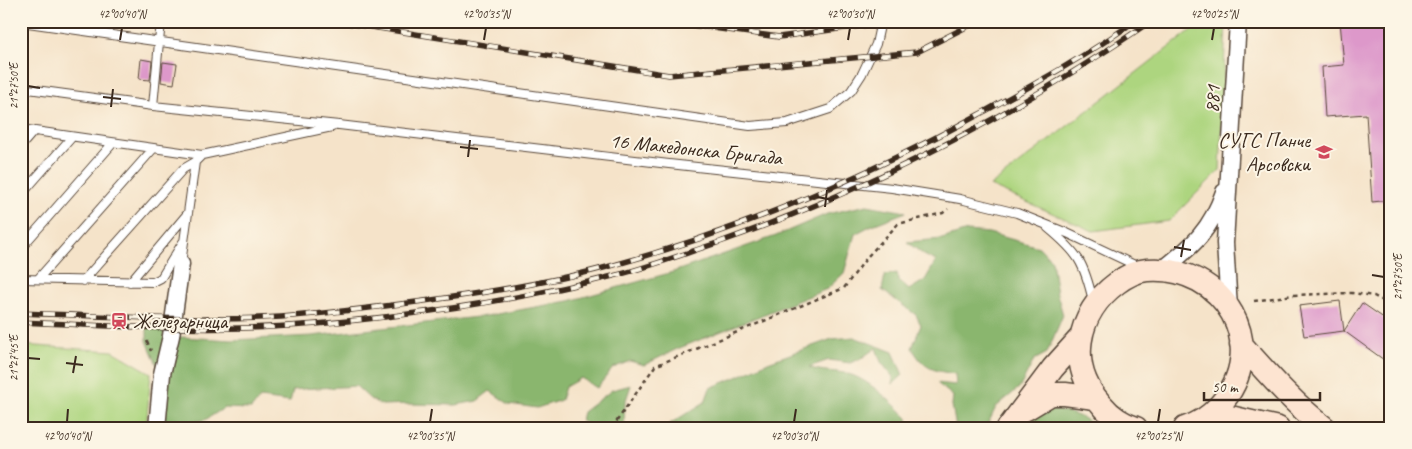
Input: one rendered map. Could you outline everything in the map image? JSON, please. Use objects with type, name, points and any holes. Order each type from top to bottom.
[{"type":"street","name":"881","points":[[1229,308],[1226,243],[1238,21]]},
{"type":"street","name":"881","points":[[1154,270],[1187,250],[1204,233],[1220,203],[1229,179]]},
{"type":"street","points":[[157,428],[162,374],[181,264]]},
{"type":"street","points":[[1136,428],[1129,426],[1110,414],[1094,398],[1086,384],[1082,368],[1080,353],[1081,337],[1094,306],[1106,291],[1132,274],[1154,270],[1188,274],[1211,288],[1229,308],[1237,325],[1241,344],[1241,363],[1236,382],[1226,398],[1213,413],[1194,425],[1185,428]]},
{"type":"street","points":[[1012,421],[1052,368],[1081,337]]},
{"type":"street","points":[[1241,344],[1283,392],[1325,428]]},
{"type":"street","points":[[1012,421],[1051,394],[1094,398]]},
{"type":"street","points":[[1213,413],[1268,426]]},
{"type":"lane","points":[[152,106],[161,21]]},
{"type":"lane","points":[[21,22],[750,126],[787,123],[830,109],[852,91],[862,74],[876,44],[881,21]]},
{"type":"lane","name":"16 Македонска Бригада","points":[[21,88],[152,106],[892,188],[960,199],[1017,213],[1154,270]]},
{"type":"lane","points":[[21,129],[202,156],[339,126]]},
{"type":"lane","points":[[21,146],[34,131]]},
{"type":"lane","points":[[21,195],[72,137]]},
{"type":"lane","points":[[21,248],[112,143]]},
{"type":"lane","points":[[38,279],[152,149]]},
{"type":"lane","points":[[84,281],[183,169],[202,156]]},
{"type":"lane","points":[[181,264],[195,162]]},
{"type":"lane","points":[[130,282],[188,213]]},
{"type":"lane","name":"16 Македонска Бригада","points":[[1045,225],[1072,248],[1085,270],[1094,306]]},
{"type":"lane","points":[[21,279],[152,282],[162,278],[185,237]]},
{"type":"path","points":[[612,428],[654,366],[844,288],[868,256],[898,224],[943,213],[960,199]]},
{"type":"path","points":[[1254,301],[1287,296],[1352,293],[1374,296],[1391,306]]},
{"type":"green space","points":[[1203,21],[1226,21],[1220,170],[1169,221],[1093,231],[990,186]]},
{"type":"green space","points":[[867,205],[906,212],[855,234],[844,273],[827,289],[677,349],[644,365],[630,361],[613,368],[597,388],[581,378],[565,387],[561,400],[537,408],[509,404],[490,391],[477,401],[456,405],[382,405],[370,399],[356,386],[309,388],[293,390],[290,402],[260,398],[251,409],[224,408],[205,420],[157,425],[161,374],[147,341],[147,327],[164,327],[164,336],[232,340],[312,336],[486,316],[569,301],[673,272],[776,236],[827,214]]},
{"type":"green space","points":[[967,231],[989,233],[1039,247],[1052,261],[1057,294],[1063,315],[1047,353],[1034,360],[1020,387],[996,407],[986,428],[956,428],[952,405],[953,396],[937,383],[956,385],[955,374],[935,370],[921,361],[912,348],[921,325],[916,315],[882,290],[885,275],[897,273],[899,281],[909,290],[925,280],[936,261],[924,255],[907,242],[942,239]]},
{"type":"green space","points":[[854,337],[893,352],[903,375],[893,384],[893,377],[881,362],[876,348],[860,359],[850,363],[829,360],[809,367],[848,374],[864,381],[880,392],[908,418],[905,428],[663,428],[705,402],[710,388],[768,362],[832,339]]},
{"type":"green space","points":[[21,345],[113,351],[151,373],[146,428],[21,428]]},
{"type":"green space","points":[[631,385],[625,403],[624,422],[629,428],[592,428],[581,420],[583,412],[612,390]]},
{"type":"green space","points":[[1045,410],[1079,416],[1096,428],[1025,428],[1029,422]]},
{"type":"building","points":[[1340,21],[1391,21],[1391,200],[1372,202],[1366,114],[1325,117],[1322,67],[1344,65]]},
{"type":"building","points":[[141,59],[152,61],[150,80],[139,79]]},
{"type":"building","points":[[163,62],[177,64],[174,84],[161,82]]},
{"type":"building","points":[[1340,301],[1344,331],[1304,336],[1299,306]]},
{"type":"building","points":[[1362,303],[1391,323],[1391,365],[1344,331]]},
{"type":"railway","points":[[335,21],[669,75],[917,52],[978,21]]},
{"type":"railway","points":[[661,21],[779,37],[897,21]]},
{"type":"railway","points":[[21,313],[184,319],[281,317],[482,293],[545,282],[607,267],[655,253],[750,220],[797,202],[889,161],[1038,82],[1097,47],[1135,21]]},
{"type":"railway","points":[[21,322],[188,328],[318,324],[477,304],[533,294],[617,275],[656,264],[777,221],[888,173],[943,146],[1049,87],[1151,21]]},
{"type":"place","name":"СУГС Панче Арсовски","points":[[1324,152]]},
{"type":"place","name":"Железарница","points":[[119,321]]}]
